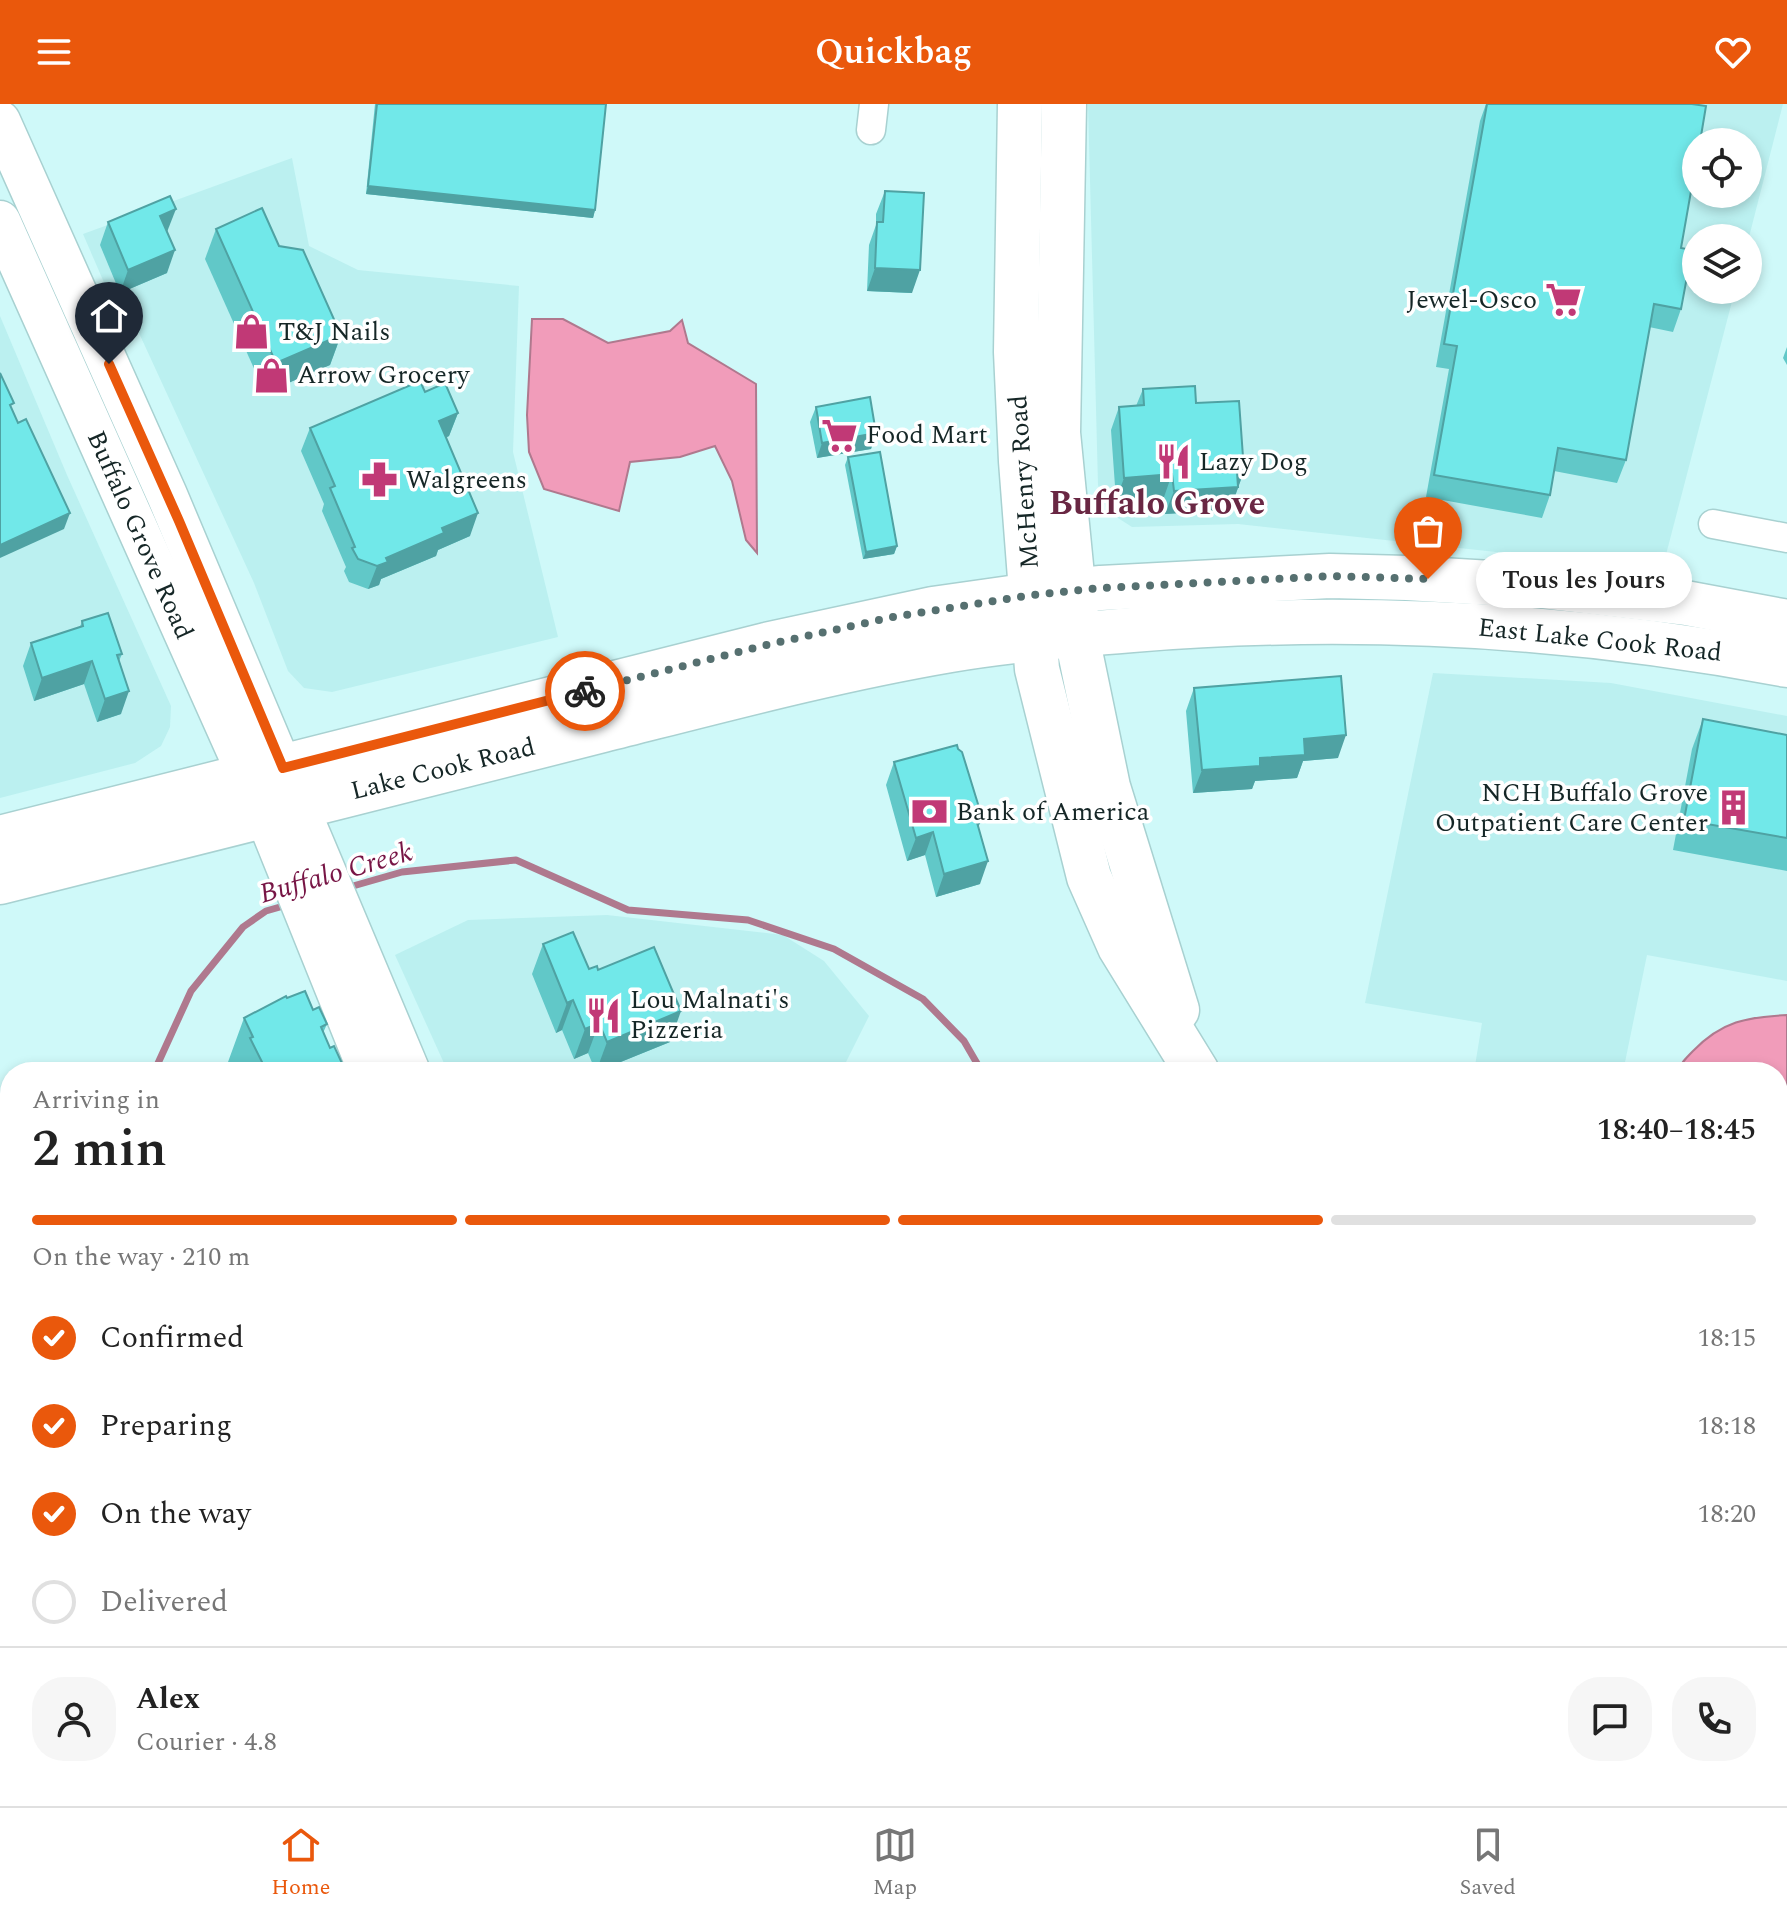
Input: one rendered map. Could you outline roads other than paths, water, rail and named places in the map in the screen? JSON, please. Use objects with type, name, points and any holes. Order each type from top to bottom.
[{"type":"main road","name":"McHenry Road","points":[[1020,104],[1016,352],[1053,593],[1056,636],[1037,669],[1089,877],[1120,947],[1191,1062]]},
{"type":"main road","name":"McHenry Road","points":[[1053,593],[1064,104]]},
{"type":"main road","name":"Buffalo Grove Road","points":[[0,121],[260,711],[273,791]]},
{"type":"main road","name":"Buffalo Grove Road","points":[[0,221],[221,717],[273,791]]},
{"type":"main road","points":[[121,493],[159,477]]},
{"type":"main road","name":"East Lake Cook Road","points":[[1053,593],[1330,576],[1407,578],[1541,586],[1686,603],[1787,622]]},
{"type":"main road","name":"Lake Cook Road","points":[[0,882],[273,791],[766,645],[933,609],[1053,593]]},
{"type":"main road","name":"East Lake Cook Road","points":[[1056,636],[1272,621],[1427,621],[1691,647],[1787,665]]},
{"type":"main road","name":"Lake Cook Road","points":[[0,838],[273,791],[954,649],[1056,636]]},
{"type":"main road","points":[[273,791],[335,941],[404,1062]]},
{"type":"main road","points":[[335,941],[366,1062]]},
{"type":"street","points":[[1713,524],[1787,538]]},
{"type":"waterway","name":"Buffalo Creek","points":[[346,888],[402,872],[516,860],[628,910],[748,920],[834,949],[923,999],[964,1041],[976,1062]]},
{"type":"waterway","name":"Buffalo Creek","points":[[159,1062],[191,991],[243,927],[266,911],[287,905]]},
{"type":"place","name":"Jewel-Osco","points":[[1563,300]]},
{"type":"place","name":"T&J Nails","points":[[252,332]]},
{"type":"place","name":"Arrow Grocery","points":[[271,375]]},
{"type":"place","name":"Food Mart","points":[[840,435]]},
{"type":"place","name":"Lazy Dog","points":[[1173,462]]},
{"type":"place","name":"Walgreens","points":[[380,480]]},
{"type":"place","name":"Tous les Jours","points":[[1428,579]]},
{"type":"place","name":"NCH Buffalo Grove Outpatient Care Center","points":[[1734,808]]},
{"type":"place","name":"Bank of America","points":[[930,812]]},
{"type":"place","name":"Lou Malnati's Pizzeria","points":[[604,1015]]},
{"type":"district","name":"Buffalo Grove","points":[[1157,504]]}]
